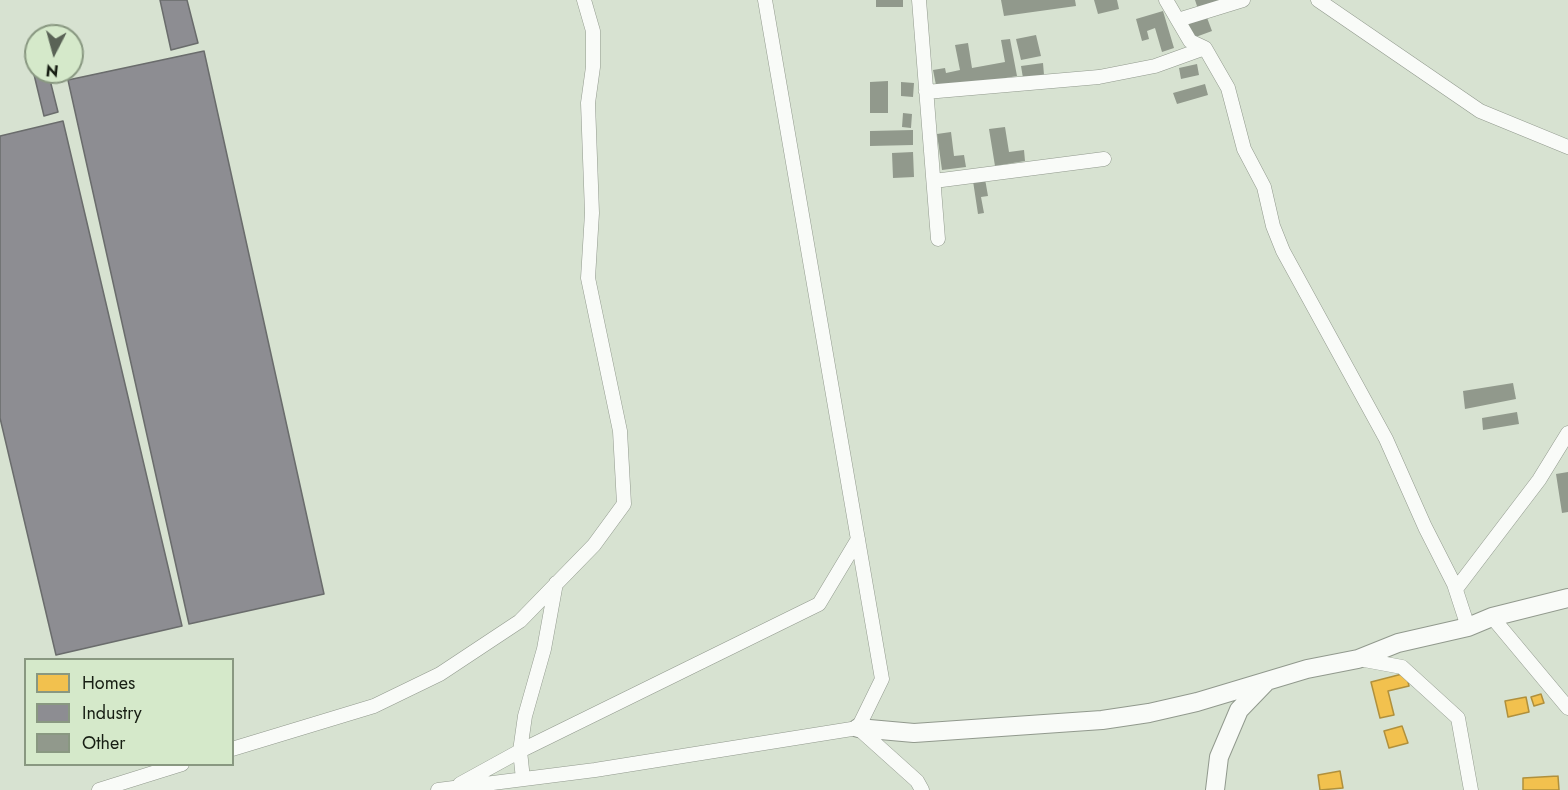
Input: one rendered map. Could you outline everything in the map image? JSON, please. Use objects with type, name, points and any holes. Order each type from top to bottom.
[{"type":"street","points":[[234,748],[374,706],[440,674],[519,621],[594,545],[624,504],[620,431],[588,278],[592,213],[588,103],[593,67],[592,32],[584,0]]},
{"type":"street","points":[[765,0],[882,679],[858,728]]},
{"type":"street","points":[[919,0],[938,239]]},
{"type":"street","points":[[1166,0],[1190,41],[1204,48],[1228,88],[1244,149],[1264,187],[1273,226],[1283,251],[1371,410],[1456,589],[1468,627]]},
{"type":"street","points":[[1178,20],[1243,0]]},
{"type":"street","points":[[1318,0],[1480,111],[1568,147]]},
{"type":"street","points":[[926,92],[1099,77],[1155,66],[1204,48]]},
{"type":"street","points":[[933,181],[1104,159]]},
{"type":"street","points":[[1456,589],[1539,480],[1568,433]]},
{"type":"street","points":[[454,789],[520,751],[819,604],[858,538]]},
{"type":"street","points":[[523,779],[520,751],[525,716],[544,649],[556,584]]},
{"type":"street","points":[[438,790],[858,728],[914,733],[1102,720],[1197,702],[1307,669],[1358,659],[1398,643],[1468,627],[1492,617],[1568,598]]},
{"type":"street","points":[[1492,617],[1568,708]]},
{"type":"street","points":[[1358,659],[1402,667],[1458,718],[1471,790]]},
{"type":"street","points":[[1215,790],[1219,758],[1239,710],[1266,681]]},
{"type":"street","points":[[858,728],[917,781],[922,790]]},
{"type":"street","points":[[99,790],[179,766]]},
{"type":"building: Homes","points":[[1406,673],[1409,686],[1388,691],[1394,715],[1380,718],[1371,682]]},
{"type":"building: Homes","points":[[1541,694],[1544,703],[1534,706],[1531,697]]},
{"type":"building: Homes","points":[[1526,697],[1529,712],[1508,717],[1505,701]]},
{"type":"building: Homes","points":[[1402,726],[1408,743],[1389,748],[1384,731]]},
{"type":"building: Homes","points":[[1340,771],[1343,788],[1320,790],[1318,775]]},
{"type":"building: Homes","points":[[1558,776],[1559,790],[1523,790],[1523,778]]},
{"type":"building: Industry","points":[[160,0],[187,0],[198,43],[171,50]]},
{"type":"building: Industry","points":[[204,51],[324,594],[189,624],[69,84],[84,84],[84,77]]},
{"type":"building: Industry","points":[[36,84],[51,84],[58,112],[44,116]]},
{"type":"building: Industry","points":[[63,121],[182,626],[56,655],[0,418],[0,136]]},
{"type":"building: Other","points":[[876,0],[903,0],[903,7],[876,7]]},
{"type":"building: Other","points":[[1001,0],[1075,0],[1076,6],[1004,16]]},
{"type":"building: Other","points":[[1094,0],[1117,0],[1119,9],[1098,14]]},
{"type":"building: Other","points":[[1195,0],[1230,0],[1198,9]]},
{"type":"building: Other","points":[[1163,11],[1174,48],[1162,52],[1155,28],[1147,31],[1149,39],[1142,41],[1136,19]]},
{"type":"building: Other","points":[[1206,15],[1212,31],[1193,38],[1187,22]]},
{"type":"building: Other","points":[[1036,35],[1041,56],[1021,60],[1016,39]]},
{"type":"building: Other","points":[[1010,39],[1017,76],[937,90],[933,70],[945,68],[946,73],[960,70],[955,45],[968,43],[972,68],[1005,62],[1001,40]]},
{"type":"building: Other","points":[[1043,63],[1044,75],[1023,78],[1021,66]]},
{"type":"building: Other","points":[[1197,64],[1199,75],[1181,79],[1179,68]]},
{"type":"building: Other","points":[[888,81],[888,113],[870,113],[870,82]]},
{"type":"building: Other","points":[[901,82],[914,83],[913,97],[901,96]]},
{"type":"building: Other","points":[[1205,84],[1208,95],[1177,104],[1173,93]]},
{"type":"building: Other","points":[[903,113],[912,114],[911,128],[902,127]]},
{"type":"building: Other","points":[[1005,127],[1009,152],[1024,150],[1025,161],[995,166],[989,129]]},
{"type":"building: Other","points":[[913,130],[913,145],[870,146],[870,131]]},
{"type":"building: Other","points":[[951,132],[954,156],[964,155],[966,167],[942,170],[937,134]]},
{"type":"building: Other","points":[[913,152],[914,177],[893,178],[892,153]]},
{"type":"building: Other","points":[[985,179],[988,196],[981,197],[984,213],[978,214],[973,181]]},
{"type":"building: Other","points":[[1513,383],[1516,399],[1465,409],[1463,391]]},
{"type":"building: Other","points":[[1517,412],[1519,424],[1483,430],[1482,418]]},
{"type":"building: Other","points":[[1568,472],[1568,512],[1562,513],[1556,474]]}]
